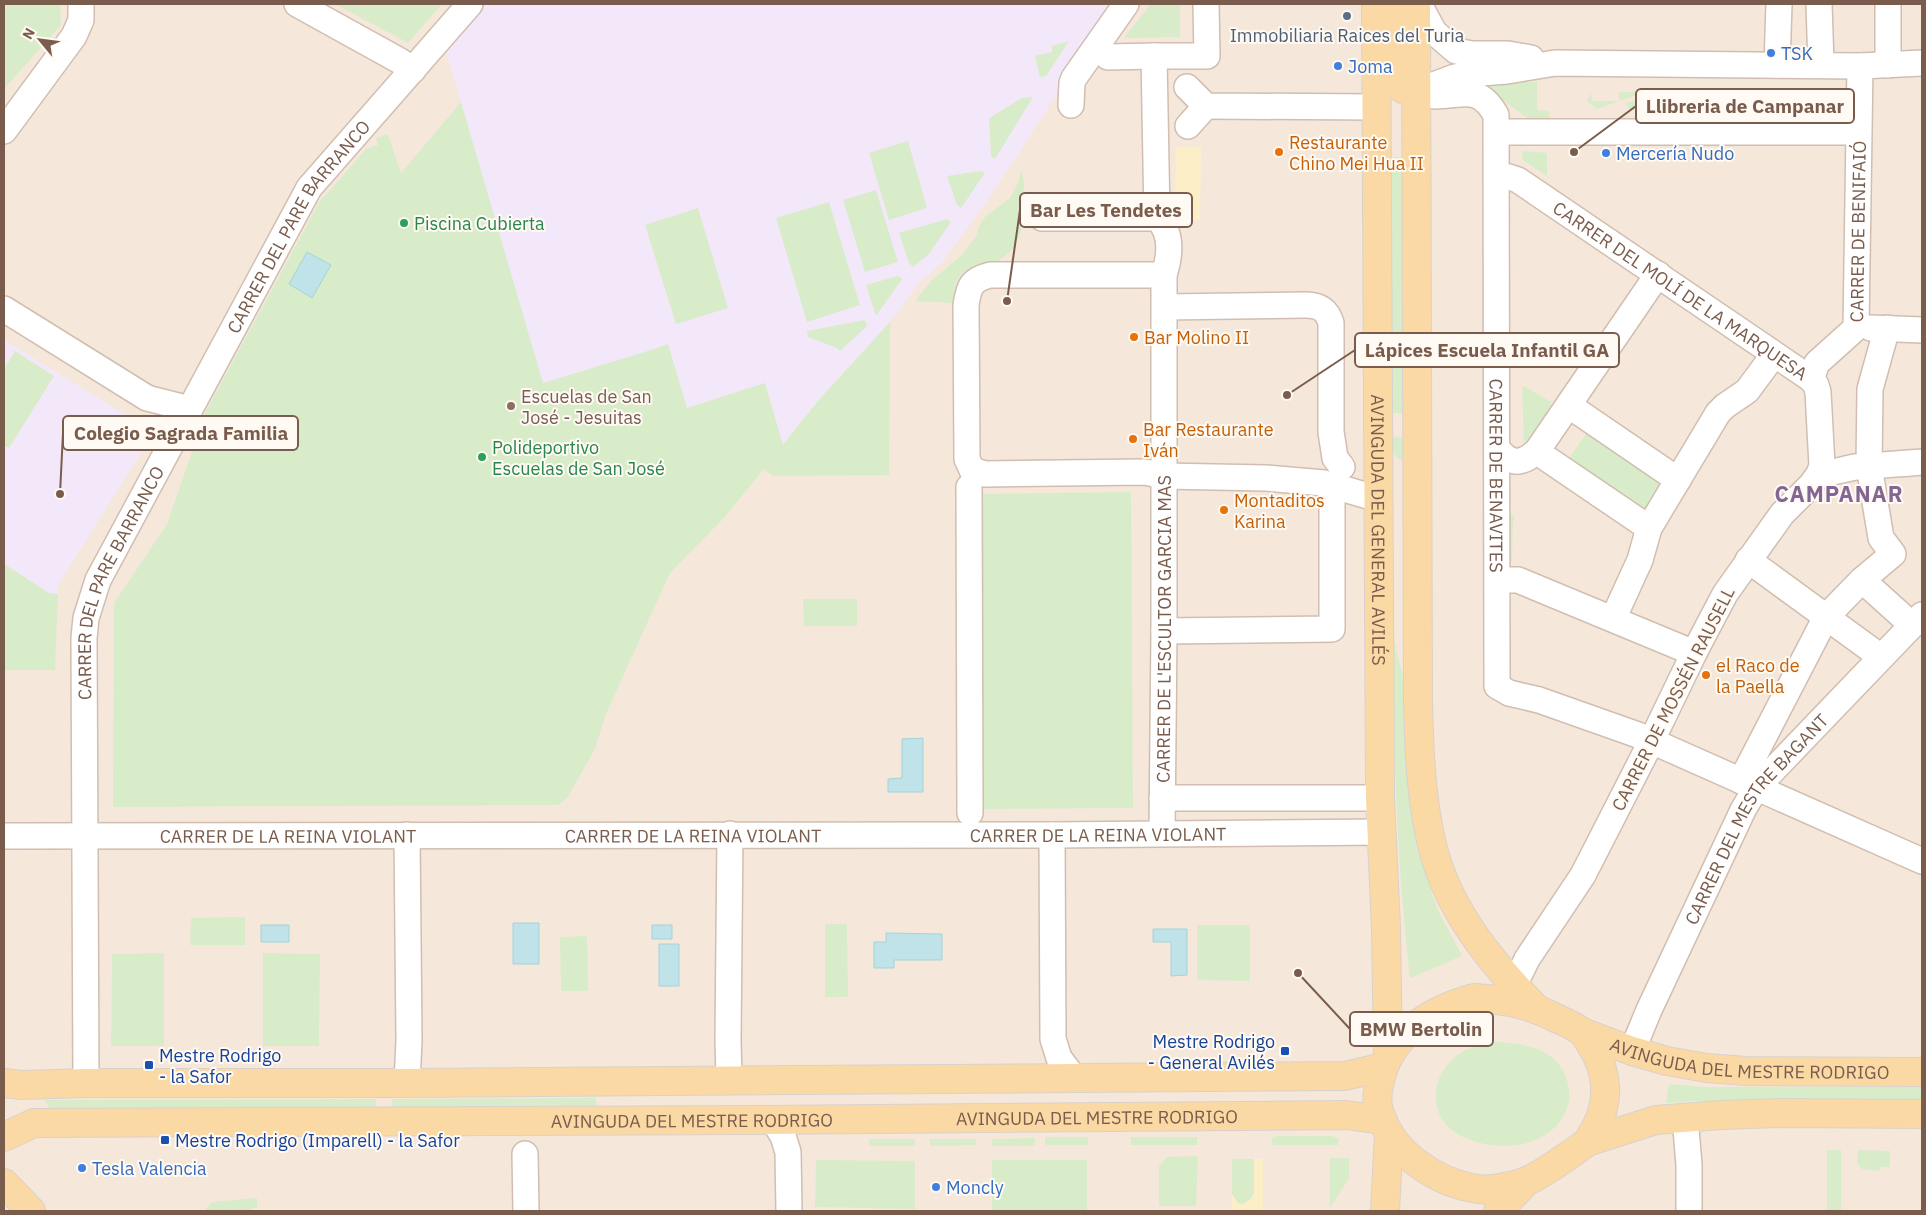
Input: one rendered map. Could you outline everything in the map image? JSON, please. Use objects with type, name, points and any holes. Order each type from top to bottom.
[{"type":"main road","name":"AVINGUDA DEL GENERAL AVILÉS","points":[[1376,4],[1380,798],[1387,985],[1385,1062]]},
{"type":"main road","points":[[1396,4],[1397,84],[1402,90],[1416,92]]},
{"type":"main road","points":[[1418,4],[1416,92],[1417,589],[1422,787],[1433,849],[1446,885],[1460,914],[1482,946],[1514,986],[1534,1007]]},
{"type":"main road","points":[[1379,469],[1395,479],[1398,489],[1401,571],[1417,589]]},
{"type":"main road","points":[[1527,1181],[1480,1189],[1459,1185],[1425,1169],[1410,1158],[1386,1126],[1379,1109],[1378,1099],[1379,1084],[1385,1062],[1412,1028],[1440,1010],[1458,1002],[1474,998],[1510,1001],[1534,1007]]},
{"type":"main road","name":"AVINGUDA DEL MESTRE RODRIGO","points":[[1534,1007],[1582,1032],[1632,1052],[1682,1064],[1736,1070],[1922,1072]]},
{"type":"main road","points":[[1582,1032],[1596,1054],[1605,1079],[1606,1096],[1600,1120],[1587,1142]]},
{"type":"main road","points":[[4,1083],[22,1085],[86,1083],[407,1083],[1345,1076],[1385,1062]]},
{"type":"main road","points":[[1498,1211],[1527,1181],[1587,1142],[1651,1121],[1685,1117],[1783,1113],[1922,1114]]},
{"type":"main road","name":"AVINGUDA DEL MESTRE RODRIGO","points":[[4,1137],[34,1123],[773,1120],[1346,1115],[1386,1126]]},
{"type":"main road","points":[[1385,1211],[1386,1126]]},
{"type":"main road","points":[[4,1183],[31,1211]]},
{"type":"street","points":[[4,131],[74,36],[81,20],[81,4]]},
{"type":"street","points":[[297,4],[413,70]]},
{"type":"street","name":"CARRER DEL PARE BARRANCO","points":[[86,1083],[84,638],[86,618],[98,580],[310,188],[470,4]]},
{"type":"street","points":[[1071,105],[1074,78],[1126,4]]},
{"type":"street","points":[[1108,57],[1208,56],[1206,4]]},
{"type":"street","points":[[1418,4],[1434,32],[1456,51],[1472,54],[1508,54],[1555,63]]},
{"type":"street","points":[[1777,65],[1779,4]]},
{"type":"street","points":[[1779,4],[1789,11],[1798,13],[1817,4]]},
{"type":"street","points":[[1817,4],[1821,65]]},
{"type":"street","points":[[1888,4],[1888,65]]},
{"type":"street","name":"CARRER DE L'ESCULTOR GARCIA MAS","points":[[1154,56],[1157,218],[1164,224],[1168,236],[1168,256],[1164,275],[1162,833]]},
{"type":"street","points":[[1416,92],[1468,74],[1507,71],[1555,63],[1860,66],[1922,63]]},
{"type":"street","name":"CARRER DE BENIFAIÓ","points":[[1811,379],[1817,363],[1856,328],[1860,66]]},
{"type":"street","points":[[1187,87],[1206,106],[1377,107]]},
{"type":"street","name":"CARRER DE BENAVITES","points":[[1416,92],[1435,96],[1472,94],[1481,97],[1490,105],[1496,115],[1497,686],[1509,692],[1539,700],[1652,740]]},
{"type":"street","points":[[1188,126],[1206,106]]},
{"type":"street","points":[[1497,132],[1858,132]]},
{"type":"street","name":"CARRER DEL MOLÍ DE LA MARQUESA","points":[[1497,176],[1518,180],[1811,379],[1816,385],[1818,392],[1822,466]]},
{"type":"street","points":[[1042,218],[1157,218]]},
{"type":"street","points":[[1497,448],[1503,456],[1516,462],[1523,461],[1536,451],[1658,274]]},
{"type":"street","points":[[970,813],[970,478],[967,459],[966,305],[968,293],[972,283],[979,278],[990,275],[1164,275]]},
{"type":"street","name":"AVINGUDA DEL GENERAL AVILÉS","points":[[1164,631],[1332,629],[1337,476],[1330,422],[1331,323],[1324,309],[1315,305],[1165,307]]},
{"type":"street","points":[[4,310],[148,398],[190,408]]},
{"type":"street","points":[[1856,328],[1922,330]]},
{"type":"street","name":"CARRER DE BENIFAIÓ","points":[[1749,784],[1826,617],[1862,580],[1893,554],[1881,538],[1869,466],[1870,389],[1887,328]]},
{"type":"street","points":[[1613,619],[1640,560],[1649,528],[1718,413],[1725,406],[1748,391],[1770,360]]},
{"type":"street","points":[[1577,411],[1678,480]]},
{"type":"street","points":[[1546,458],[1649,528]]},
{"type":"street","points":[[1822,466],[1829,472],[1869,466],[1922,462]]},
{"type":"street","name":"CARRER DE MOSSÉN RAUSELL","points":[[1514,986],[1527,959],[1583,875],[1694,653],[1726,594],[1782,514],[1811,485],[1822,466]]},
{"type":"street","points":[[970,478],[985,474],[1145,472],[1164,476],[1266,478],[1337,476],[1379,469]]},
{"type":"street","points":[[1337,476],[1378,498]]},
{"type":"street","points":[[1748,560],[1881,657]]},
{"type":"street","points":[[1498,580],[1518,580],[1694,653]]},
{"type":"street","points":[[1862,580],[1917,620]]},
{"type":"street","name":"CARRER DEL MESTRE BAGANT","points":[[1632,1052],[1669,966],[1743,810],[1749,784],[1917,620]]},
{"type":"street","points":[[1652,740],[1922,861]]},
{"type":"street","name":"CARRER DE LA REINA VIOLANT","points":[[1162,798],[1380,798]]},
{"type":"street","name":"CARRER DE LA REINA VIOLANT","points":[[4,836],[1052,835],[1382,832]]},
{"type":"street","points":[[729,1080],[730,834]]},
{"type":"street","points":[[407,835],[409,1040],[407,1083]]},
{"type":"street","points":[[1052,835],[1053,1039],[1059,1058],[1075,1079]]},
{"type":"street","points":[[1685,1117],[1689,1165],[1689,1211]]},
{"type":"street","points":[[789,1164],[795,1146],[814,1119]]},
{"type":"street","points":[[773,1120],[786,1143],[789,1164],[790,1211]]},
{"type":"street","points":[[525,1154],[526,1211]]},
{"type":"shaded area","points":[[4,4],[1922,4],[1922,1211],[4,1211]]},
{"type":"shaded area","name":"Escuelas de San José - Jesuitas","points":[[485,4],[1116,4],[985,204],[941,264],[919,283],[890,322],[817,402],[723,519],[670,573],[606,714],[595,749],[568,797],[558,805],[114,603],[167,524],[206,411],[321,199],[366,149],[378,145],[376,138],[388,134],[401,173],[461,102],[445,49]]},
{"type":"shaded area","points":[[4,340],[154,432],[58,585],[58,594],[49,593],[4,564]]},
{"type":"green space","points":[[4,4],[60,4],[61,25],[4,89]]},
{"type":"green space","points":[[335,4],[442,4],[408,43]]},
{"type":"green space","points":[[1151,4],[1180,4],[1180,37],[1124,38]]},
{"type":"green space","points":[[1069,41],[1046,76],[1040,77],[1035,56],[1052,52],[1052,46]]},
{"type":"green space","points":[[1495,82],[1537,82],[1537,110],[1549,111],[1549,125],[1533,122],[1494,93],[1490,86]]},
{"type":"green space","points":[[1619,92],[1645,92],[1597,109],[1587,101],[1591,93],[1592,101],[1619,101]]},
{"type":"green space","points":[[1657,92],[1657,107],[1665,107],[1665,110],[1631,110],[1625,104]]},
{"type":"green space","points":[[1033,97],[995,159],[991,156],[989,118],[1022,98]]},
{"type":"green space","name":"Polideportivo Escuelas de San José","points":[[461,102],[543,383],[668,344],[687,408],[765,383],[783,445],[817,402],[890,322],[889,475],[773,476],[764,469],[723,519],[670,573],[606,714],[595,749],[568,797],[558,805],[113,807],[114,603],[167,524],[206,411],[321,199],[366,149],[378,145],[376,138],[388,134],[401,173]]},
{"type":"green space","points":[[908,141],[927,208],[889,220],[869,153]]},
{"type":"green space","points":[[1523,151],[1547,153],[1547,176],[1522,160]]},
{"type":"green space","points":[[1391,157],[1405,157],[1405,413],[1391,413]]},
{"type":"green space","points":[[1021,170],[1024,189],[1021,232],[1013,248],[998,261],[984,267],[968,270],[962,274],[956,284],[954,303],[915,301],[932,280],[962,255],[977,235],[979,226],[985,217],[1010,198],[1018,183]]},
{"type":"green space","points":[[981,171],[985,173],[961,208],[957,205],[947,176]]},
{"type":"green space","points":[[876,190],[898,262],[865,272],[843,200]]},
{"type":"green space","points":[[829,202],[860,305],[807,322],[776,218]]},
{"type":"green space","points":[[698,208],[728,308],[676,324],[645,225]]},
{"type":"green space","points":[[947,219],[951,222],[929,254],[913,267],[909,263],[899,233]]},
{"type":"green space","points":[[898,276],[902,279],[876,316],[866,285]]},
{"type":"green space","points":[[865,320],[867,326],[840,351],[837,348],[808,337],[807,331]]},
{"type":"green space","points":[[15,351],[54,376],[9,448],[4,445],[4,369]]},
{"type":"green space","points":[[1524,386],[1551,402],[1551,406],[1524,444],[1522,388]]},
{"type":"green space","points":[[1588,431],[1665,479],[1645,512],[1568,460]]},
{"type":"green space","points":[[1391,437],[1407,438],[1402,461],[1393,454]]},
{"type":"green space","points":[[1131,492],[1133,808],[980,809],[978,494]]},
{"type":"green space","points":[[1510,513],[1515,517],[1513,521],[1512,561],[1507,558],[1507,517]]},
{"type":"green space","points":[[4,564],[49,593],[58,594],[55,670],[4,670]]},
{"type":"green space","points":[[803,599],[857,599],[857,626],[804,626]]},
{"type":"green space","points":[[1393,636],[1406,689],[1412,813],[1417,849],[1437,908],[1462,956],[1410,978],[1397,807]]},
{"type":"green space","points":[[245,917],[245,945],[190,945],[191,918]]},
{"type":"green space","points":[[825,924],[847,924],[848,997],[825,997]]},
{"type":"green space","points":[[1197,925],[1250,925],[1250,981],[1197,980]]},
{"type":"green space","points":[[587,936],[588,991],[561,991],[560,937]]},
{"type":"green space","points":[[164,953],[164,1046],[111,1046],[112,954]]},
{"type":"green space","points":[[263,953],[320,954],[319,1046],[263,1046]]},
{"type":"green space","points":[[1495,1042],[1530,1046],[1540,1050],[1558,1063],[1564,1072],[1569,1089],[1568,1107],[1561,1120],[1551,1131],[1540,1138],[1511,1146],[1482,1143],[1456,1133],[1446,1125],[1440,1115],[1436,1105],[1436,1094],[1442,1072],[1459,1054],[1477,1046]]},
{"type":"green space","points":[[1669,1084],[1703,1087],[1922,1086],[1922,1100],[1696,1101],[1666,1103]]},
{"type":"green space","points":[[595,1098],[597,1105],[594,1108],[392,1109],[392,1099]]},
{"type":"green space","points":[[376,1099],[376,1108],[49,1109],[45,1100]]},
{"type":"green space","points":[[1277,1136],[1332,1136],[1339,1139],[1338,1145],[1272,1145],[1272,1138]]},
{"type":"green space","points":[[1045,1137],[1088,1137],[1088,1145],[1045,1145]]},
{"type":"green space","points":[[1131,1137],[1197,1137],[1197,1145],[1131,1145]]},
{"type":"green space","points":[[1035,1138],[1035,1146],[992,1146],[992,1139]]},
{"type":"green space","points":[[869,1139],[915,1139],[915,1146],[869,1146]]},
{"type":"green space","points":[[930,1139],[976,1139],[976,1145],[930,1146]]},
{"type":"green space","points":[[1827,1150],[1841,1150],[1841,1211],[1827,1211]]},
{"type":"green space","points":[[1858,1150],[1890,1151],[1890,1167],[1881,1167],[1880,1171],[1862,1169],[1857,1163]]},
{"type":"green space","points":[[1198,1156],[1196,1206],[1159,1206],[1159,1166],[1167,1157]]},
{"type":"green space","points":[[1330,1158],[1349,1158],[1349,1178],[1330,1208]]},
{"type":"green space","points":[[1232,1159],[1263,1159],[1263,1211],[1232,1211]]},
{"type":"green space","points":[[816,1160],[915,1161],[915,1209],[815,1207]]},
{"type":"green space","points":[[992,1160],[1087,1160],[1087,1211],[992,1211]]},
{"type":"green space","points":[[257,1198],[257,1208],[253,1208],[251,1211],[204,1211],[212,1202]]},
{"type":"sand","points":[[1176,147],[1201,147],[1200,220],[1175,220]]},
{"type":"sand","points":[[1254,1159],[1263,1159],[1263,1211],[1232,1211],[1232,1194],[1238,1203],[1243,1204],[1252,1198],[1254,1192]]},
{"type":"water","points":[[307,252],[331,265],[312,298],[289,284]]},
{"type":"water","points":[[923,738],[923,792],[888,792],[888,779],[902,778],[902,739]]},
{"type":"water","points":[[513,923],[539,923],[539,964],[513,964]]},
{"type":"water","points":[[261,925],[289,925],[289,942],[261,942]]},
{"type":"water","points":[[652,925],[672,925],[672,939],[652,939]]},
{"type":"water","points":[[1153,929],[1187,929],[1187,975],[1171,976],[1171,942],[1153,942]]},
{"type":"water","points":[[886,933],[942,934],[942,960],[894,960],[894,968],[874,968],[874,942],[886,942]]},
{"type":"water","points":[[659,944],[679,944],[679,986],[659,986]]},
{"type":"place","name":"Immobiliaria Raices del Turia","points":[[1347,16]]},
{"type":"place","name":"TSK","points":[[1771,53]]},
{"type":"place","name":"Joma","points":[[1338,66]]},
{"type":"place","name":"Restaurante Chino Mei Hua II","points":[[1279,152]]},
{"type":"place","name":"Llibreria de Campanar","points":[[1574,152]]},
{"type":"place","name":"Mercería Nudo","points":[[1606,153]]},
{"type":"place","name":"Piscina Cubierta","points":[[404,223]]},
{"type":"place","name":"Bar Les Tendetes","points":[[1007,301]]},
{"type":"place","name":"Bar Molino II","points":[[1134,337]]},
{"type":"place","name":"Lápices Escuela Infantil GA","points":[[1287,395]]},
{"type":"place","name":"Escuelas de San José - Jesuitas","points":[[511,406]]},
{"type":"place","name":"Bar Restaurante Iván","points":[[1133,439]]},
{"type":"place","name":"Polideportivo Escuelas de San José","points":[[482,457]]},
{"type":"place","name":"Colegio Sagrada Familia","points":[[60,494]]},
{"type":"place","name":"Montaditos Karina","points":[[1224,510]]},
{"type":"place","name":"el Raco de la Paella","points":[[1706,675]]},
{"type":"place","name":"BMW Bertolin","points":[[1298,973]]},
{"type":"place","name":"Mestre Rodrigo - General Avilés","points":[[1285,1051]]},
{"type":"place","name":"Mestre Rodrigo - la Safor","points":[[149,1065]]},
{"type":"place","name":"Mestre Rodrigo (Imparell) - la Safor","points":[[165,1140]]},
{"type":"place","name":"Tesla Valencia","points":[[82,1168]]},
{"type":"place","name":"Moncly","points":[[936,1187]]},
{"type":"district","name":"CAMPANAR","points":[[1839,493]]}]
